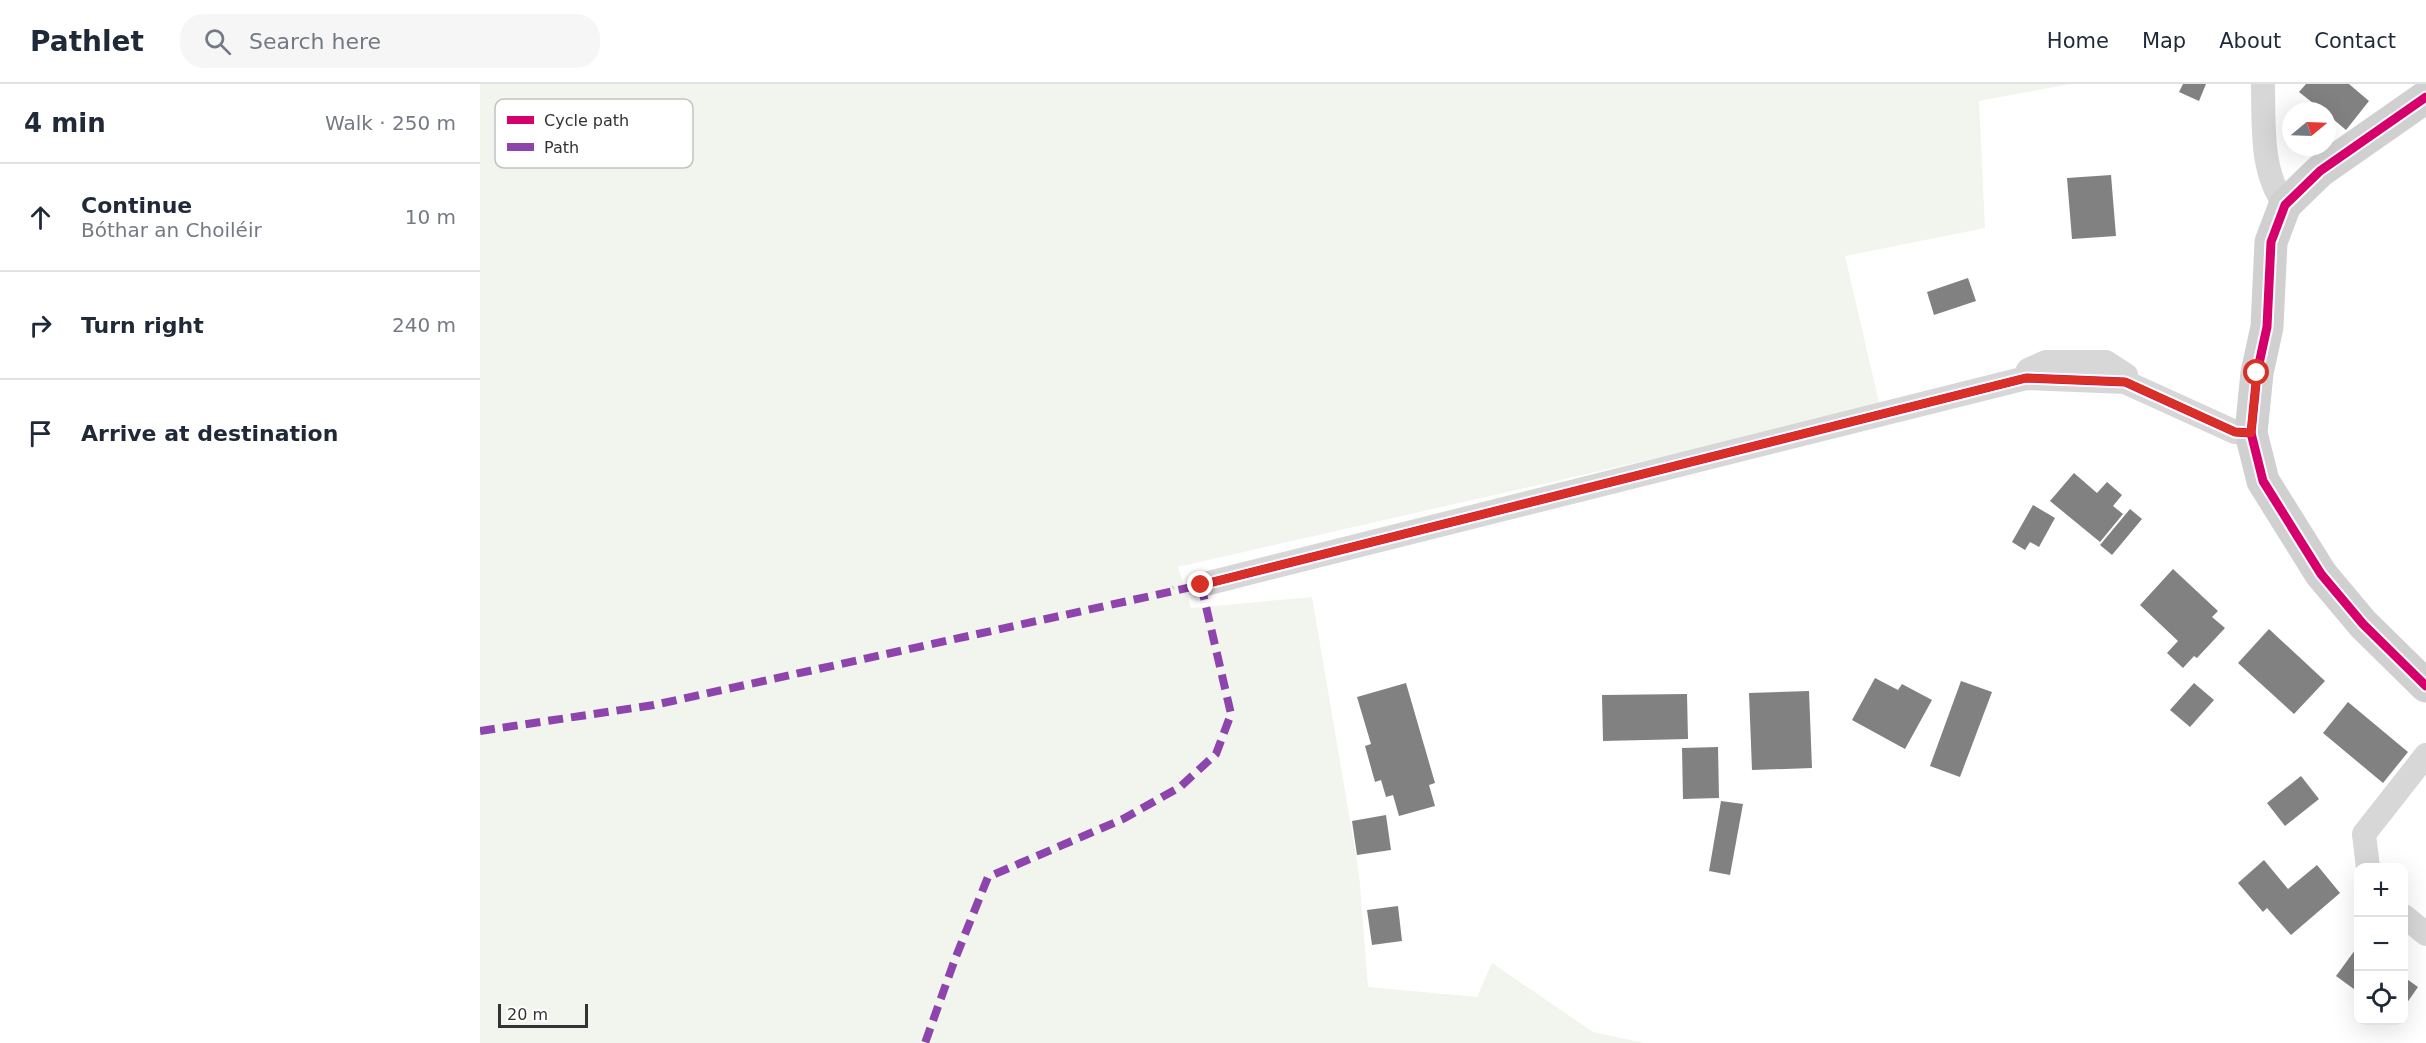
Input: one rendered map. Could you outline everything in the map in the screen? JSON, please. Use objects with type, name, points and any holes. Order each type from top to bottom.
[{"type":"street","points":[[2263,84],[2264,136],[2268,168],[2278,196],[2285,205]]},
{"type":"street","points":[[2426,97],[2320,171],[2285,205],[2271,242],[2267,327],[2257,373],[2251,433],[2263,481],[2321,574],[2363,624],[2426,686]]},
{"type":"street","points":[[1201,585],[2026,378],[2126,382],[2235,432],[2251,433]]},
{"type":"street","points":[[2368,863],[2364,834],[2426,755]]},
{"type":"street","points":[[2404,917],[2426,934]]},
{"type":"shaded area","points":[[480,84],[2070,84],[1979,101],[1985,228],[1845,256],[1880,407],[1178,567],[1191,608],[1312,597],[1359,873],[1368,987],[1477,997],[1492,963],[1593,1032],[1644,1043],[480,1043]]},
{"type":"building","points":[[2183,84],[2206,84],[2199,101],[2179,92]]},
{"type":"building","points":[[2306,84],[2349,84],[2369,101],[2346,130],[2336,122],[2336,102],[2312,102],[2299,92]]},
{"type":"building","points":[[2111,175],[2116,236],[2072,239],[2067,178]]},
{"type":"building","points":[[1968,278],[1976,301],[1934,315],[1927,292]]},
{"type":"building","points":[[2074,473],[2097,493],[2107,482],[2122,495],[2113,506],[2123,514],[2100,542],[2050,501]]},
{"type":"building","points":[[2033,505],[2055,518],[2039,547],[2030,542],[2025,550],[2012,542]]},
{"type":"building","points":[[2130,509],[2142,519],[2112,555],[2100,545]]},
{"type":"building","points":[[2173,569],[2218,611],[2212,617],[2225,628],[2197,658],[2194,656],[2183,668],[2167,653],[2178,641],[2140,605]]},
{"type":"building","points":[[2269,629],[2325,681],[2294,714],[2238,663]]},
{"type":"building","points":[[1875,678],[1898,690],[1902,684],[1932,700],[1905,749],[1852,720]]},
{"type":"building","points":[[1961,681],[1992,692],[1960,777],[1930,766]]},
{"type":"building","points":[[1406,683],[1435,783],[1429,785],[1435,806],[1399,816],[1393,795],[1386,797],[1381,780],[1375,782],[1365,746],[1371,744],[1357,697]]},
{"type":"building","points":[[2194,683],[2214,700],[2190,727],[2170,710]]},
{"type":"building","points":[[1809,691],[1812,768],[1752,770],[1749,693]]},
{"type":"building","points":[[1687,694],[1688,739],[1603,741],[1602,695]]},
{"type":"building","points":[[2348,702],[2408,752],[2383,783],[2323,733]]},
{"type":"building","points":[[1718,747],[1719,798],[1683,799],[1682,748]]},
{"type":"building","points":[[2301,776],[2319,799],[2285,826],[2267,803]]},
{"type":"building","points":[[1721,801],[1743,804],[1730,875],[1709,871]]},
{"type":"building","points":[[1386,815],[1391,850],[1357,855],[1352,821]]},
{"type":"building","points":[[2264,860],[2288,889],[2317,865],[2340,893],[2291,935],[2267,908],[2263,912],[2238,883]]},
{"type":"building","points":[[1398,906],[1402,941],[1372,945],[1367,910]]},
{"type":"building","points":[[2354,951],[2354,989],[2336,976]]},
{"type":"building","points":[[2408,980],[2418,987],[2408,1001]]},
{"type":"marked path","points":[[480,731],[654,705],[1201,585],[1231,714],[1216,754],[1180,787],[1123,819],[988,877],[925,1043]]},
{"type":"cycle path","points":[[2426,97],[2320,171],[2285,205],[2271,242],[2267,327],[2257,373],[2251,433],[2263,481],[2321,574],[2363,624],[2426,686]]},
{"type":"cycle path","points":[[1201,585],[2026,378],[2125,382],[2235,432],[2251,433]]},
{"type":"route","points":[[1201,585],[2026,378],[2126,382],[2235,432],[2251,433],[2257,373]]}]
